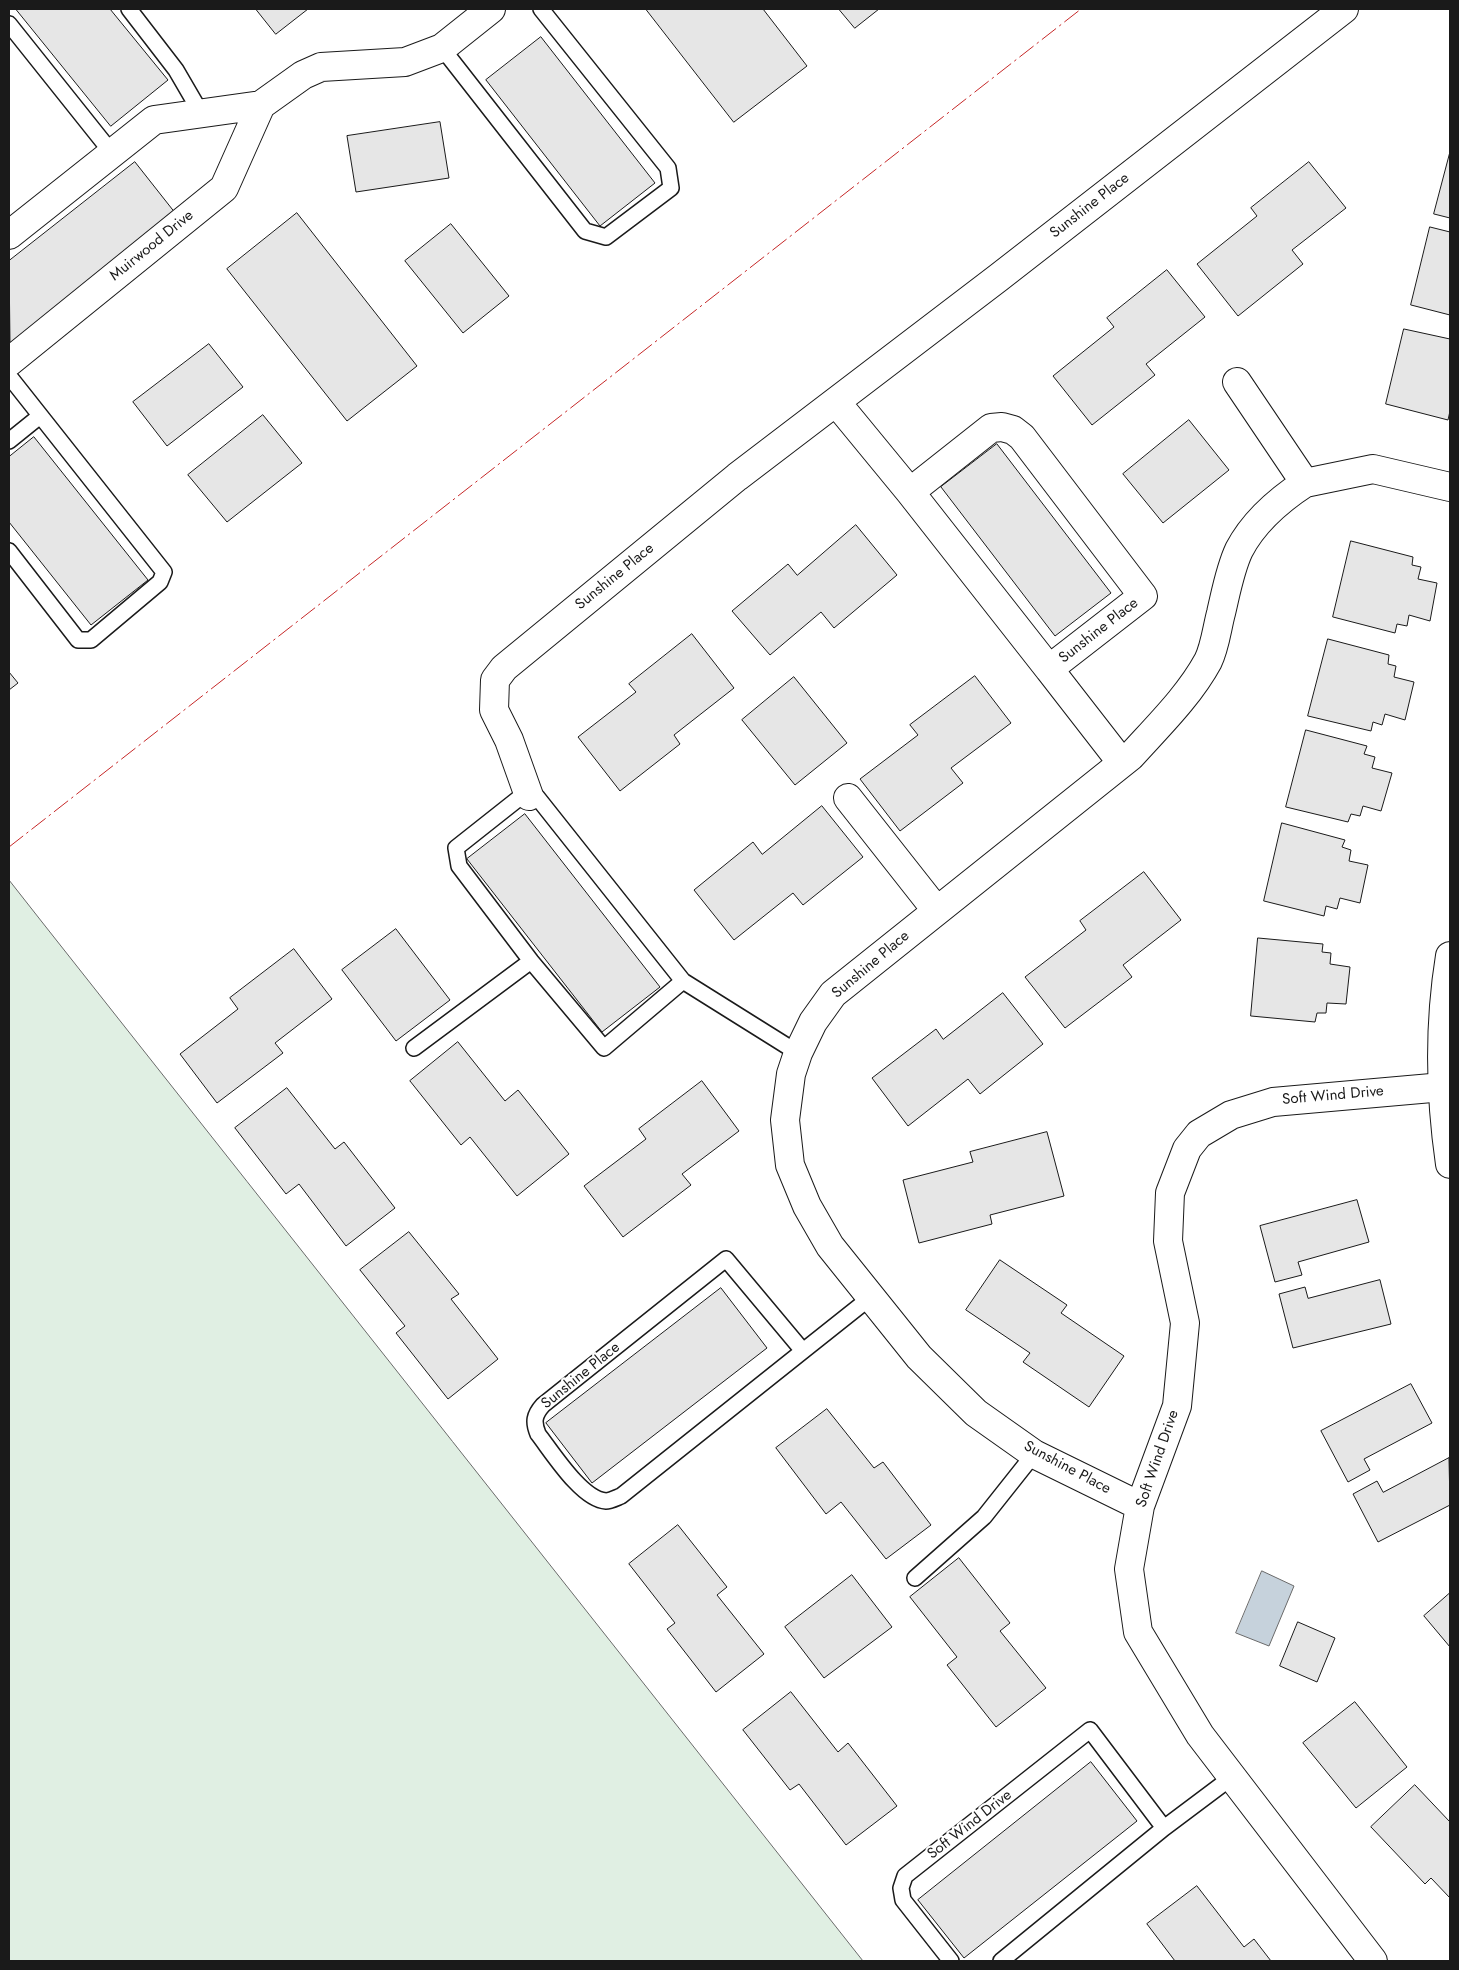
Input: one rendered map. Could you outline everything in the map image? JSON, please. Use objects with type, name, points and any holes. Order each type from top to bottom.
[{"type":"street","points":[[9,235],[154,120],[260,105],[303,75],[321,67],[405,62],[442,48],[491,9]]},
{"type":"street","name":"Sunshine Place","points":[[529,796],[509,740],[494,710],[495,680],[504,668],[737,477],[1344,9]]},
{"type":"street","name":"Muirwood Drive","points":[[9,362],[224,188],[260,105]]},
{"type":"street","points":[[1237,382],[1305,483]]},
{"type":"street","name":"Sunshine Place","points":[[836,402],[910,492],[1122,763]]},
{"type":"street","name":"Sunshine Place","points":[[910,492],[990,428],[1002,427],[1013,430],[1022,438],[1143,596],[1049,669]]},
{"type":"street","name":"Sunshine Place","points":[[1140,1506],[1034,1454],[976,1413],[919,1356],[871,1298],[830,1246],[807,1206],[790,1165],[785,1120],[791,1074],[798,1053],[813,1022],[833,994],[1131,756],[1185,695],[1208,660],[1230,579],[1240,550],[1259,521],[1280,500],[1305,483],[1373,469],[1450,488]]},
{"type":"street","points":[[848,798],[937,911]]},
{"type":"street","points":[[1450,956],[1444,997],[1443,1087],[1450,1164]]},
{"type":"street","name":"Soft Wind Drive","points":[[1373,1961],[1200,1736],[1138,1632],[1129,1569],[1140,1506],[1177,1406],[1185,1323],[1168,1241],[1170,1193],[1187,1149],[1199,1134],[1231,1115],[1273,1102],[1443,1087]]},
{"type":"lane","points":[[129,9],[176,70],[201,113]]},
{"type":"lane","points":[[442,48],[585,231],[606,237],[671,188],[668,168],[541,9]]},
{"type":"lane","points":[[9,24],[112,153]]},
{"type":"lane","points":[[9,376],[164,572],[160,582],[90,640],[78,640],[9,551]]},
{"type":"lane","points":[[9,441],[40,416]]},
{"type":"lane","points":[[683,981],[604,1048],[531,961],[459,866],[456,848],[522,795],[537,797],[683,981],[798,1053]]},
{"type":"lane","points":[[414,1048],[531,961]]},
{"type":"lane","name":"Sunshine Place","points":[[803,1352],[726,1259],[543,1405],[536,1413],[534,1424],[538,1434],[581,1488],[592,1497],[606,1501],[621,1496],[803,1352],[871,1298]]},
{"type":"lane","points":[[916,1578],[984,1517],[1034,1454]]},
{"type":"lane","name":"Soft Wind Drive","points":[[951,1961],[903,1900],[901,1888],[905,1876],[1090,1730],[1164,1828]]},
{"type":"lane","points":[[1001,1961],[1164,1828],[1232,1777]]},
{"type":"green space","points":[[9,880],[42,922],[863,1961],[9,1961]]},
{"type":"shaded area","points":[[1262,1571],[1294,1586],[1269,1646],[1236,1633]]},
{"type":"building","points":[[16,9],[110,9],[168,80],[111,126]]},
{"type":"building","points":[[256,9],[308,9],[276,34]]},
{"type":"building","points":[[646,9],[763,9],[807,66],[734,122]]},
{"type":"building","points":[[839,9],[879,9],[855,28]]},
{"type":"building","points":[[541,37],[655,183],[600,226],[486,80]]},
{"type":"building","points":[[440,122],[449,178],[356,192],[347,136]]},
{"type":"building","points":[[1450,152],[1450,218],[1434,214]]},
{"type":"building","points":[[135,162],[176,214],[10,344],[9,261]]},
{"type":"building","points":[[1309,162],[1346,208],[1292,250],[1303,264],[1238,316],[1197,264],[1257,216],[1251,208]]},
{"type":"building","points":[[297,213],[417,366],[347,421],[227,269]]},
{"type":"building","points":[[451,224],[509,296],[463,333],[405,261]]},
{"type":"building","points":[[1430,227],[1450,232],[1450,315],[1411,305]]},
{"type":"building","points":[[1167,270],[1205,317],[1146,364],[1155,375],[1092,425],[1053,376],[1114,327],[1107,318]]},
{"type":"building","points":[[1404,329],[1450,339],[1450,411],[1448,420],[1386,404]]},
{"type":"building","points":[[209,344],[243,387],[167,446],[133,402]]},
{"type":"building","points":[[263,415],[302,463],[227,522],[188,475]]},
{"type":"building","points":[[1189,420],[1229,470],[1163,523],[1123,474]]},
{"type":"building","points":[[34,437],[148,580],[91,625],[9,522],[9,457]]},
{"type":"building","points":[[997,444],[1111,593],[1055,636],[941,487]]},
{"type":"building","points":[[856,525],[897,575],[834,628],[821,612],[770,655],[732,611],[788,564],[797,575]]},
{"type":"building","points":[[1351,541],[1413,557],[1412,565],[1421,567],[1418,579],[1437,583],[1430,621],[1409,615],[1407,626],[1397,624],[1395,633],[1333,617]]},
{"type":"building","points":[[692,634],[734,688],[674,735],[680,744],[620,791],[578,737],[636,692],[629,684]]},
{"type":"building","points":[[1328,639],[1389,655],[1388,664],[1396,666],[1394,677],[1414,682],[1405,720],[1385,714],[1382,725],[1373,722],[1371,731],[1308,716]]},
{"type":"building","points":[[9,672],[18,683],[9,690]]},
{"type":"building","points":[[975,676],[1011,723],[951,768],[963,783],[900,831],[860,779],[918,735],[910,725]]},
{"type":"building","points":[[794,677],[847,743],[795,785],[742,720]]},
{"type":"building","points":[[1306,730],[1367,746],[1364,754],[1375,757],[1372,768],[1392,773],[1381,811],[1363,806],[1360,816],[1351,814],[1348,822],[1286,807]]},
{"type":"building","points":[[822,806],[863,857],[803,905],[793,893],[734,940],[694,890],[753,842],[762,854]]},
{"type":"building","points":[[525,814],[660,987],[602,1032],[467,859]]},
{"type":"building","points":[[1282,823],[1345,840],[1342,847],[1351,850],[1349,861],[1368,865],[1360,903],[1340,898],[1337,909],[1326,906],[1324,916],[1264,901]]},
{"type":"building","points":[[1144,872],[1181,920],[1123,965],[1132,977],[1065,1028],[1025,977],[1086,930],[1080,921]]},
{"type":"building","points":[[396,929],[450,1000],[396,1041],[342,970]]},
{"type":"building","points":[[1258,938],[1323,944],[1322,952],[1331,953],[1330,964],[1350,967],[1346,1004],[1327,1003],[1326,1013],[1317,1013],[1315,1022],[1251,1016]]},
{"type":"building","points":[[294,949],[332,999],[275,1043],[283,1053],[217,1103],[180,1054],[238,1009],[230,998]]},
{"type":"building","points":[[1003,993],[1043,1044],[980,1094],[968,1079],[908,1126],[872,1078],[936,1029],[943,1039]]},
{"type":"building","points":[[458,1042],[505,1101],[518,1090],[569,1154],[517,1196],[470,1137],[461,1145],[410,1081]]},
{"type":"building","points":[[702,1081],[739,1131],[682,1174],[691,1185],[623,1237],[584,1186],[646,1139],[639,1129]]},
{"type":"building","points":[[287,1088],[335,1149],[344,1142],[395,1208],[346,1246],[299,1184],[286,1194],[235,1128]]},
{"type":"building","points":[[1047,1132],[1064,1196],[990,1215],[992,1224],[919,1243],[903,1180],[973,1162],[970,1152]]},
{"type":"building","points":[[1357,1200],[1369,1242],[1298,1262],[1302,1275],[1275,1282],[1260,1226]]},
{"type":"building","points":[[409,1232],[459,1294],[451,1299],[498,1359],[448,1399],[396,1333],[405,1326],[360,1270]]},
{"type":"building","points":[[1000,1260],[1067,1305],[1061,1313],[1124,1356],[1089,1407],[1023,1362],[1030,1353],[966,1310]]},
{"type":"building","points":[[1380,1280],[1391,1324],[1293,1348],[1279,1294],[1305,1287],[1308,1298]]},
{"type":"building","points":[[721,1288],[767,1348],[592,1483],[546,1423]]},
{"type":"building","points":[[1411,1384],[1432,1423],[1364,1459],[1370,1470],[1348,1482],[1321,1431]]},
{"type":"building","points":[[827,1409],[874,1468],[883,1462],[931,1525],[886,1559],[841,1502],[826,1514],[776,1448]]},
{"type":"building","points":[[1449,1458],[1450,1505],[1378,1542],[1353,1494],[1377,1481],[1383,1492]]},
{"type":"building","points":[[678,1525],[727,1587],[717,1595],[764,1654],[716,1692],[667,1629],[675,1623],[629,1564]]},
{"type":"building","points":[[959,1558],[1010,1623],[1000,1631],[1046,1688],[996,1727],[947,1665],[957,1657],[910,1597]]},
{"type":"building","points":[[852,1575],[892,1627],[824,1678],[785,1627]]},
{"type":"building","points":[[1450,1593],[1450,1647],[1424,1616]]},
{"type":"building","points":[[1298,1622],[1335,1638],[1317,1682],[1280,1666]]},
{"type":"building","points":[[791,1692],[838,1752],[848,1743],[897,1806],[846,1845],[799,1784],[790,1790],[743,1730]]},
{"type":"building","points":[[1355,1702],[1407,1767],[1356,1808],[1303,1743]]},
{"type":"building","points":[[1091,1762],[1137,1821],[964,1958],[918,1900]]},
{"type":"building","points":[[1415,1785],[1450,1822],[1450,1898],[1431,1878],[1425,1884],[1371,1827]]},
{"type":"building","points":[[1197,1886],[1244,1947],[1254,1939],[1271,1961],[1175,1961],[1147,1924]]},
{"type":"power","points":[[9,847],[1081,9]]}]
